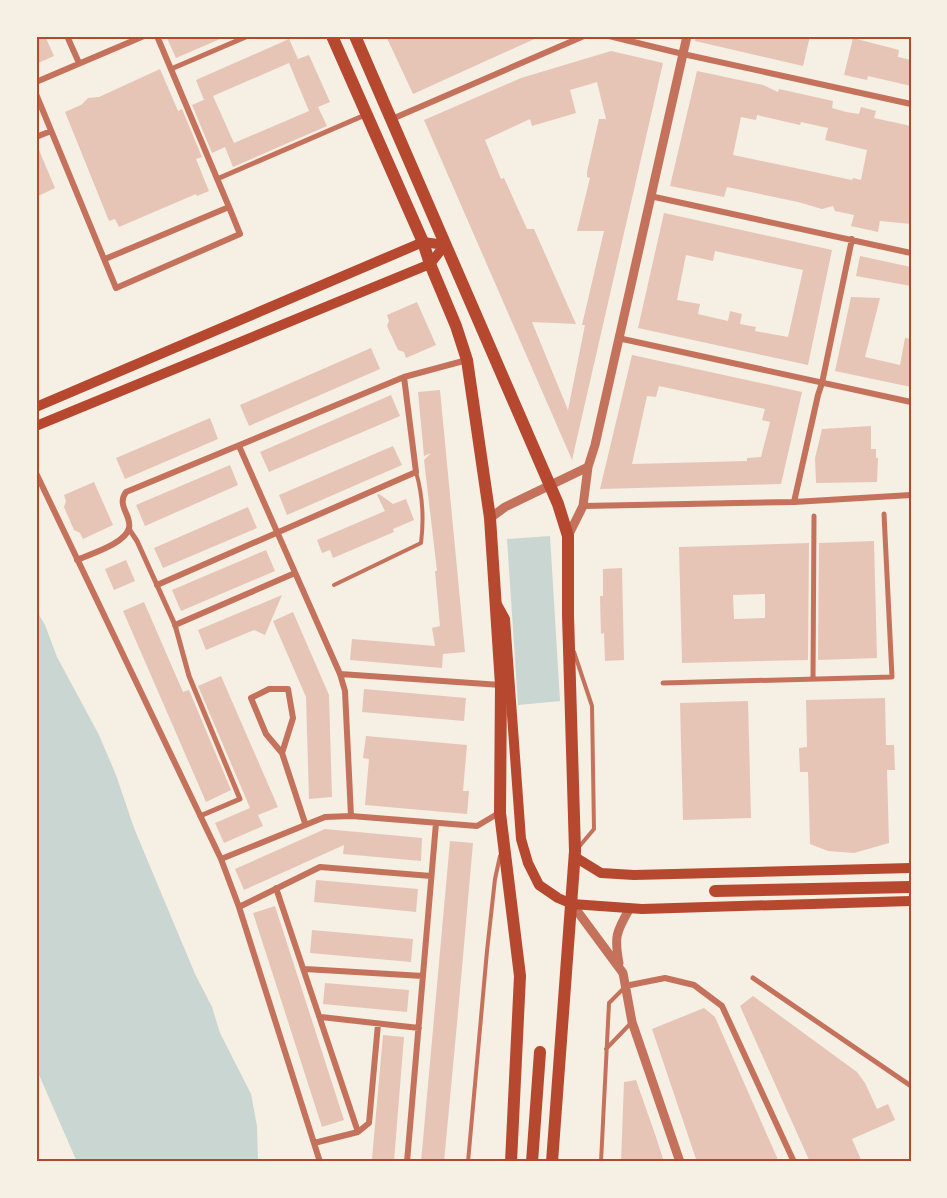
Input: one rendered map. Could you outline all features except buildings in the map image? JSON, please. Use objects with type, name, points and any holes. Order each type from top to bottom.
[{"type":"main road","points":[[332,36],[423,242],[467,360],[490,518],[501,685],[500,813],[520,976],[511,1162]]},
{"type":"main road","points":[[355,36],[562,511],[568,536],[568,635],[575,854],[552,1162]]},
{"type":"main road","points":[[36,408],[423,242],[445,245]]},
{"type":"main road","points":[[36,426],[430,264],[445,245]]},
{"type":"main road","points":[[495,600],[505,619],[521,839],[528,863],[539,885],[572,904],[630,908],[680,909],[911,901]]},
{"type":"main road","points":[[575,854],[601,873],[634,875],[911,868]]},
{"type":"main road","points":[[715,891],[911,887]]},
{"type":"main road","points":[[532,1162],[540,1052]]},
{"type":"street","points":[[67,36],[80,63]]},
{"type":"street","points":[[36,82],[144,36]]},
{"type":"street","points":[[36,94],[116,288],[240,234],[157,36]]},
{"type":"street","points":[[171,69],[248,36]]},
{"type":"street","points":[[392,119],[584,36]]},
{"type":"street","points":[[609,36],[911,104]]},
{"type":"street","points":[[568,536],[583,506],[588,467],[595,445],[687,36]]},
{"type":"street","points":[[217,179],[367,115]]},
{"type":"street","points":[[36,137],[51,131]]},
{"type":"street","points":[[650,196],[911,253]]},
{"type":"street","points":[[105,260],[229,207]]},
{"type":"street","points":[[794,502],[852,239]]},
{"type":"street","points":[[618,338],[911,402]]},
{"type":"street","points":[[200,816],[240,799],[189,676],[174,625],[129,529],[122,497],[126,492],[404,377],[467,360]]},
{"type":"street","points":[[157,585],[416,472],[404,377]]},
{"type":"street","points":[[239,446],[340,674],[345,691],[351,816]]},
{"type":"street","points":[[490,518],[505,507],[588,467]]},
{"type":"street","points":[[36,473],[221,859],[239,907],[320,1162]]},
{"type":"street","points":[[583,506],[794,502],[911,495]]},
{"type":"street","points":[[663,683],[892,677],[884,514]]},
{"type":"street","points":[[813,679],[814,516]]},
{"type":"street","points":[[77,560],[114,544],[129,529]]},
{"type":"street","points":[[174,625],[295,573]]},
{"type":"street","points":[[340,674],[501,685]]},
{"type":"street","points":[[282,753],[293,718],[288,689],[269,689],[250,698],[266,734],[282,753],[306,823]]},
{"type":"street","points":[[221,859],[325,817],[351,816],[477,826],[500,813]]},
{"type":"street","points":[[407,1162],[436,823]]},
{"type":"street","points":[[239,907],[321,867],[432,876]]},
{"type":"street","points":[[276,888],[358,1132]]},
{"type":"street","points":[[572,904],[623,973],[632,1022],[680,1162]]},
{"type":"street","points":[[619,966],[615,942],[620,925],[630,908]]},
{"type":"street","points":[[305,969],[423,976]]},
{"type":"street","points":[[625,986],[665,978],[694,985],[722,1006],[795,1162]]},
{"type":"street","points":[[753,978],[911,1086]]},
{"type":"street","points":[[321,1017],[418,1028]]},
{"type":"street","points":[[314,1143],[358,1132],[369,1123],[378,1024]]},
{"type":"lane","points":[[334,585],[421,543],[422,490],[416,472]]},
{"type":"lane","points":[[568,635],[592,706],[594,829],[575,854]]},
{"type":"lane","points":[[468,1162],[488,941],[495,879],[503,846]]},
{"type":"lane","points":[[601,1162],[609,1003],[625,986]]},
{"type":"lane","points":[[606,1050],[632,1022]]},
{"type":"shaded area","points":[[550,536],[560,701],[518,705],[507,539]]},
{"type":"shaded area","points":[[36,610],[45,625],[57,657],[99,735],[116,775],[134,828],[195,974],[212,1007],[220,1033],[251,1094],[257,1126],[258,1162],[77,1162],[36,1068]]}]
